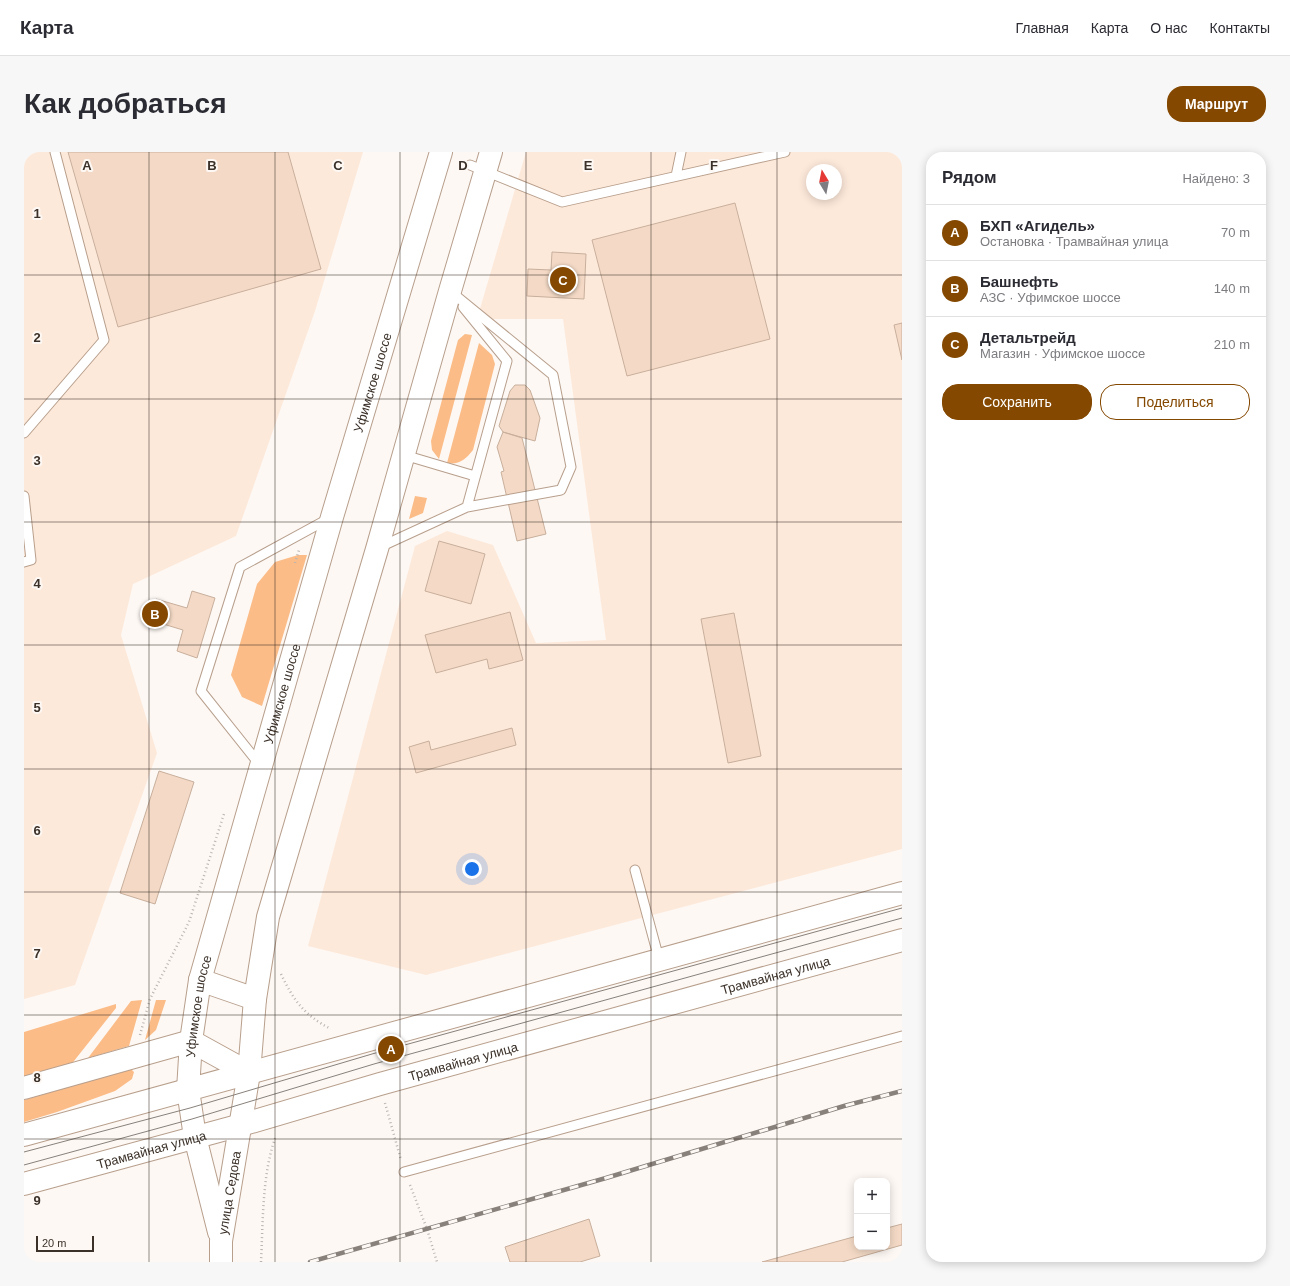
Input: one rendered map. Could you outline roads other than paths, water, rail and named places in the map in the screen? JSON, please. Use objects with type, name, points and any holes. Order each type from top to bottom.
[{"type":"main road","name":"Уфимское шоссе","points":[[221,1252],[195,1137],[188,1090],[191,1041],[200,980],[332,517],[441,152]]},
{"type":"main road","points":[[241,1125],[249,1073],[256,999],[268,917],[404,455],[450,291],[482,162]]},
{"type":"main road","points":[[24,1135],[902,893]]},
{"type":"main road","name":"Трамвайная улица","points":[[24,1184],[241,1125],[380,1084],[902,940]]},
{"type":"main road","points":[[200,980],[256,999]]},
{"type":"main road","points":[[24,1088],[191,1041],[249,1073]]},
{"type":"main road","name":"улица Седова","points":[[221,1252],[241,1125]]},
{"type":"lane","points":[[24,434],[104,340],[55,152]]},
{"type":"lane","points":[[676,176],[681,152]]},
{"type":"lane","points":[[482,162],[562,202],[785,152]]},
{"type":"lane","points":[[450,291],[507,361],[467,507]]},
{"type":"lane","points":[[377,549],[467,507],[561,490],[571,467],[552,375],[450,291]]},
{"type":"lane","points":[[404,455],[475,476]]},
{"type":"lane","points":[[24,496],[31,560],[24,562]]},
{"type":"lane","points":[[261,766],[201,691],[240,567],[332,517]]},
{"type":"lane","points":[[636,870],[659,960]]},
{"type":"lane","points":[[404,1172],[902,1036]]},
{"type":"tram line","points":[[24,1152],[190,1108],[372,1054],[902,908]]},
{"type":"tram line","points":[[24,1165],[192,1119],[374,1064],[902,918]]},
{"type":"railway","points":[[310,1262],[606,1178],[844,1106],[902,1091]]},
{"type":"place","name":"Детальтрейд","points":[[563,280]]},
{"type":"place","name":"Башнефть","points":[[155,614]]},
{"type":"place","name":"БХП «Агидель»","points":[[391,1049]]}]
